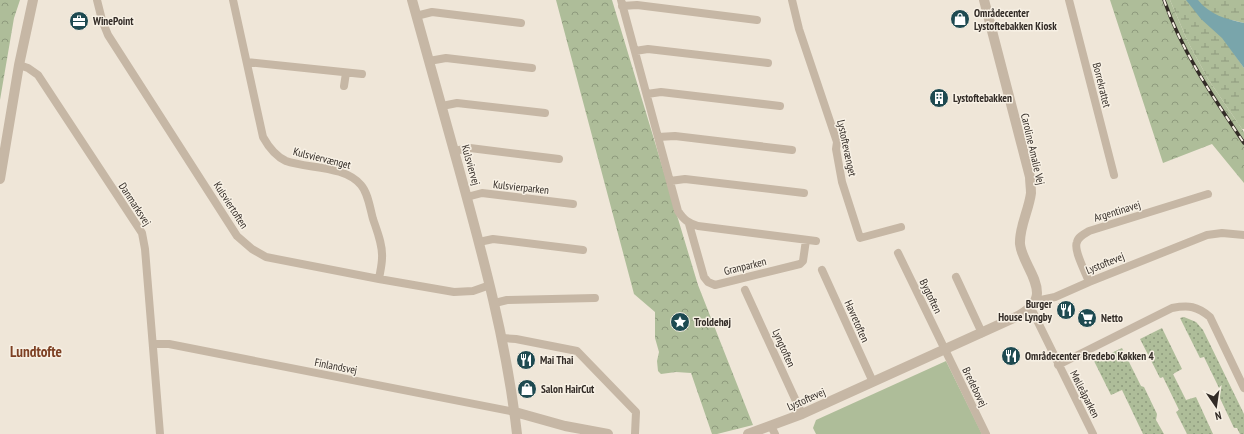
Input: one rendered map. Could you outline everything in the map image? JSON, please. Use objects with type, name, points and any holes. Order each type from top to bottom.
[{"type":"street","points":[[0,179],[19,65],[33,0]]},
{"type":"street","name":"Kulsviertoften","points":[[97,0],[102,20],[108,35],[238,236],[252,249],[266,257],[454,292],[473,291],[490,285]]},
{"type":"street","name":"Kulsviervænget","points":[[233,0],[263,137],[276,155],[286,160],[344,173],[362,185],[382,249],[379,279]]},
{"type":"street","name":"Kulsviervej","points":[[412,0],[495,302],[515,412],[517,434]]},
{"type":"street","name":"Lystoftevænget","points":[[792,0],[799,29],[837,142],[836,149],[842,182],[860,238],[901,227]]},
{"type":"street","name":"Caroline Amalie Vej","points":[[984,0],[1030,177],[1031,193],[1021,233],[1020,244],[1037,293],[1033,305]]},
{"type":"street","name":"Borrekrattet","points":[[1069,0],[1114,175]]},
{"type":"street","name":"Granparken","points":[[757,20],[622,3],[678,211],[683,219],[689,224],[704,277],[708,282],[715,285],[800,264],[803,261],[806,240]]},
{"type":"street","points":[[416,16],[432,12],[521,23]]},
{"type":"street","points":[[635,51],[648,49],[768,63]]},
{"type":"street","points":[[429,61],[446,58],[532,68]]},
{"type":"street","points":[[247,62],[362,74]]},
{"type":"street","name":"Danmarksvej","points":[[19,65],[38,74],[142,233],[145,249],[160,434]]},
{"type":"street","points":[[344,86],[346,72]]},
{"type":"street","points":[[646,94],[661,92],[780,106]]},
{"type":"street","points":[[442,106],[457,103],[545,113]]},
{"type":"street","points":[[658,137],[675,136],[792,150]]},
{"type":"street","points":[[454,151],[470,148],[559,159]]},
{"type":"street","points":[[670,181],[685,179],[804,193]]},
{"type":"street","name":"Kulsvierparken","points":[[467,197],[482,193],[573,204]]},
{"type":"street","name":"Argentinavej","points":[[1089,282],[1076,250],[1076,242],[1080,237],[1089,231],[1208,194]]},
{"type":"street","points":[[689,224],[816,241]]},
{"type":"street","name":"Lystoftevej","points":[[748,434],[773,430],[802,414],[1021,315],[1033,305],[1089,282],[1207,236],[1222,233],[1244,235]]},
{"type":"street","points":[[479,242],[493,239],[583,250]]},
{"type":"street","name":"Bygtoften","points":[[898,253],[945,350]]},
{"type":"street","name":"Havretoften","points":[[822,270],[873,382]]},
{"type":"street","points":[[956,277],[982,332]]},
{"type":"street","name":"Lyngtoften","points":[[745,290],[802,414]]},
{"type":"street","points":[[495,302],[507,300],[594,298]]},
{"type":"street","name":"Mølleåparken","points":[[1033,305],[1058,365],[1092,432]]},
{"type":"street","name":"Mølleåparken","points":[[1058,365],[1172,308],[1184,306],[1194,307],[1210,317],[1244,388]]},
{"type":"street","points":[[502,338],[516,339],[577,351],[636,412],[635,434]]},
{"type":"street","name":"Finlandsvej","points":[[153,344],[169,344],[515,412]]},
{"type":"street","name":"Bredebovej","points":[[945,350],[986,434]]},
{"type":"street","points":[[515,412],[565,426],[608,434]]},
{"type":"street","points":[[1082,434],[1092,432]]},
{"type":"green space","points":[[0,0],[20,0],[14,18],[0,100]]},
{"type":"green space","points":[[556,0],[612,0],[698,285],[753,425],[712,434],[691,373],[676,372],[661,374],[658,371],[657,361],[659,352],[655,338],[655,312],[634,294]]},
{"type":"green space","points":[[1110,0],[1170,0],[1188,42],[1208,79],[1244,132],[1244,183],[1212,144],[1163,163]]},
{"type":"green space","points":[[1170,0],[1244,0],[1244,23],[1232,20],[1228,45],[1244,68],[1244,129],[1242,129],[1208,79],[1188,42]]},
{"type":"green space","points":[[1184,317],[1196,322],[1203,330],[1244,414],[1244,434],[1240,434],[1237,428],[1234,428],[1217,392],[1220,390],[1204,357],[1200,358],[1180,318]]},
{"type":"green space","points":[[1162,328],[1182,369],[1173,374],[1186,400],[1196,397],[1213,434],[1187,434],[1176,412],[1179,410],[1163,377],[1160,378],[1140,339]]},
{"type":"green space","points":[[1122,348],[1141,386],[1144,387],[1157,414],[1156,420],[1164,434],[1143,434],[1122,390],[1111,395],[1094,361]]},
{"type":"green space","points":[[946,361],[982,434],[816,434],[813,428],[816,420]]},
{"type":"water","points":[[1186,0],[1198,0],[1213,13],[1244,23],[1244,68],[1222,38],[1201,19]]},
{"type":"railway","points":[[1164,0],[1171,19],[1199,74],[1244,143]]},
{"type":"place","name":"Områdecenter Lystoftebakken Kiosk","points":[[960,19]]},
{"type":"place","name":"WinePoint","points":[[79,21]]},
{"type":"place","name":"Lystoftebakken","points":[[939,98]]},
{"type":"place","name":"Burger House Lyngby","points":[[1066,310]]},
{"type":"place","name":"Netto","points":[[1087,318]]},
{"type":"place","name":"Troldehøj","points":[[680,322]]},
{"type":"place","name":"Områdecenter Bredebo Køkken 4","points":[[1011,356]]},
{"type":"place","name":"Mai Thai","points":[[526,360]]},
{"type":"place","name":"Salon HairCut","points":[[527,389]]},
{"type":"district","name":"Lundtofte","points":[[36,352]]}]
